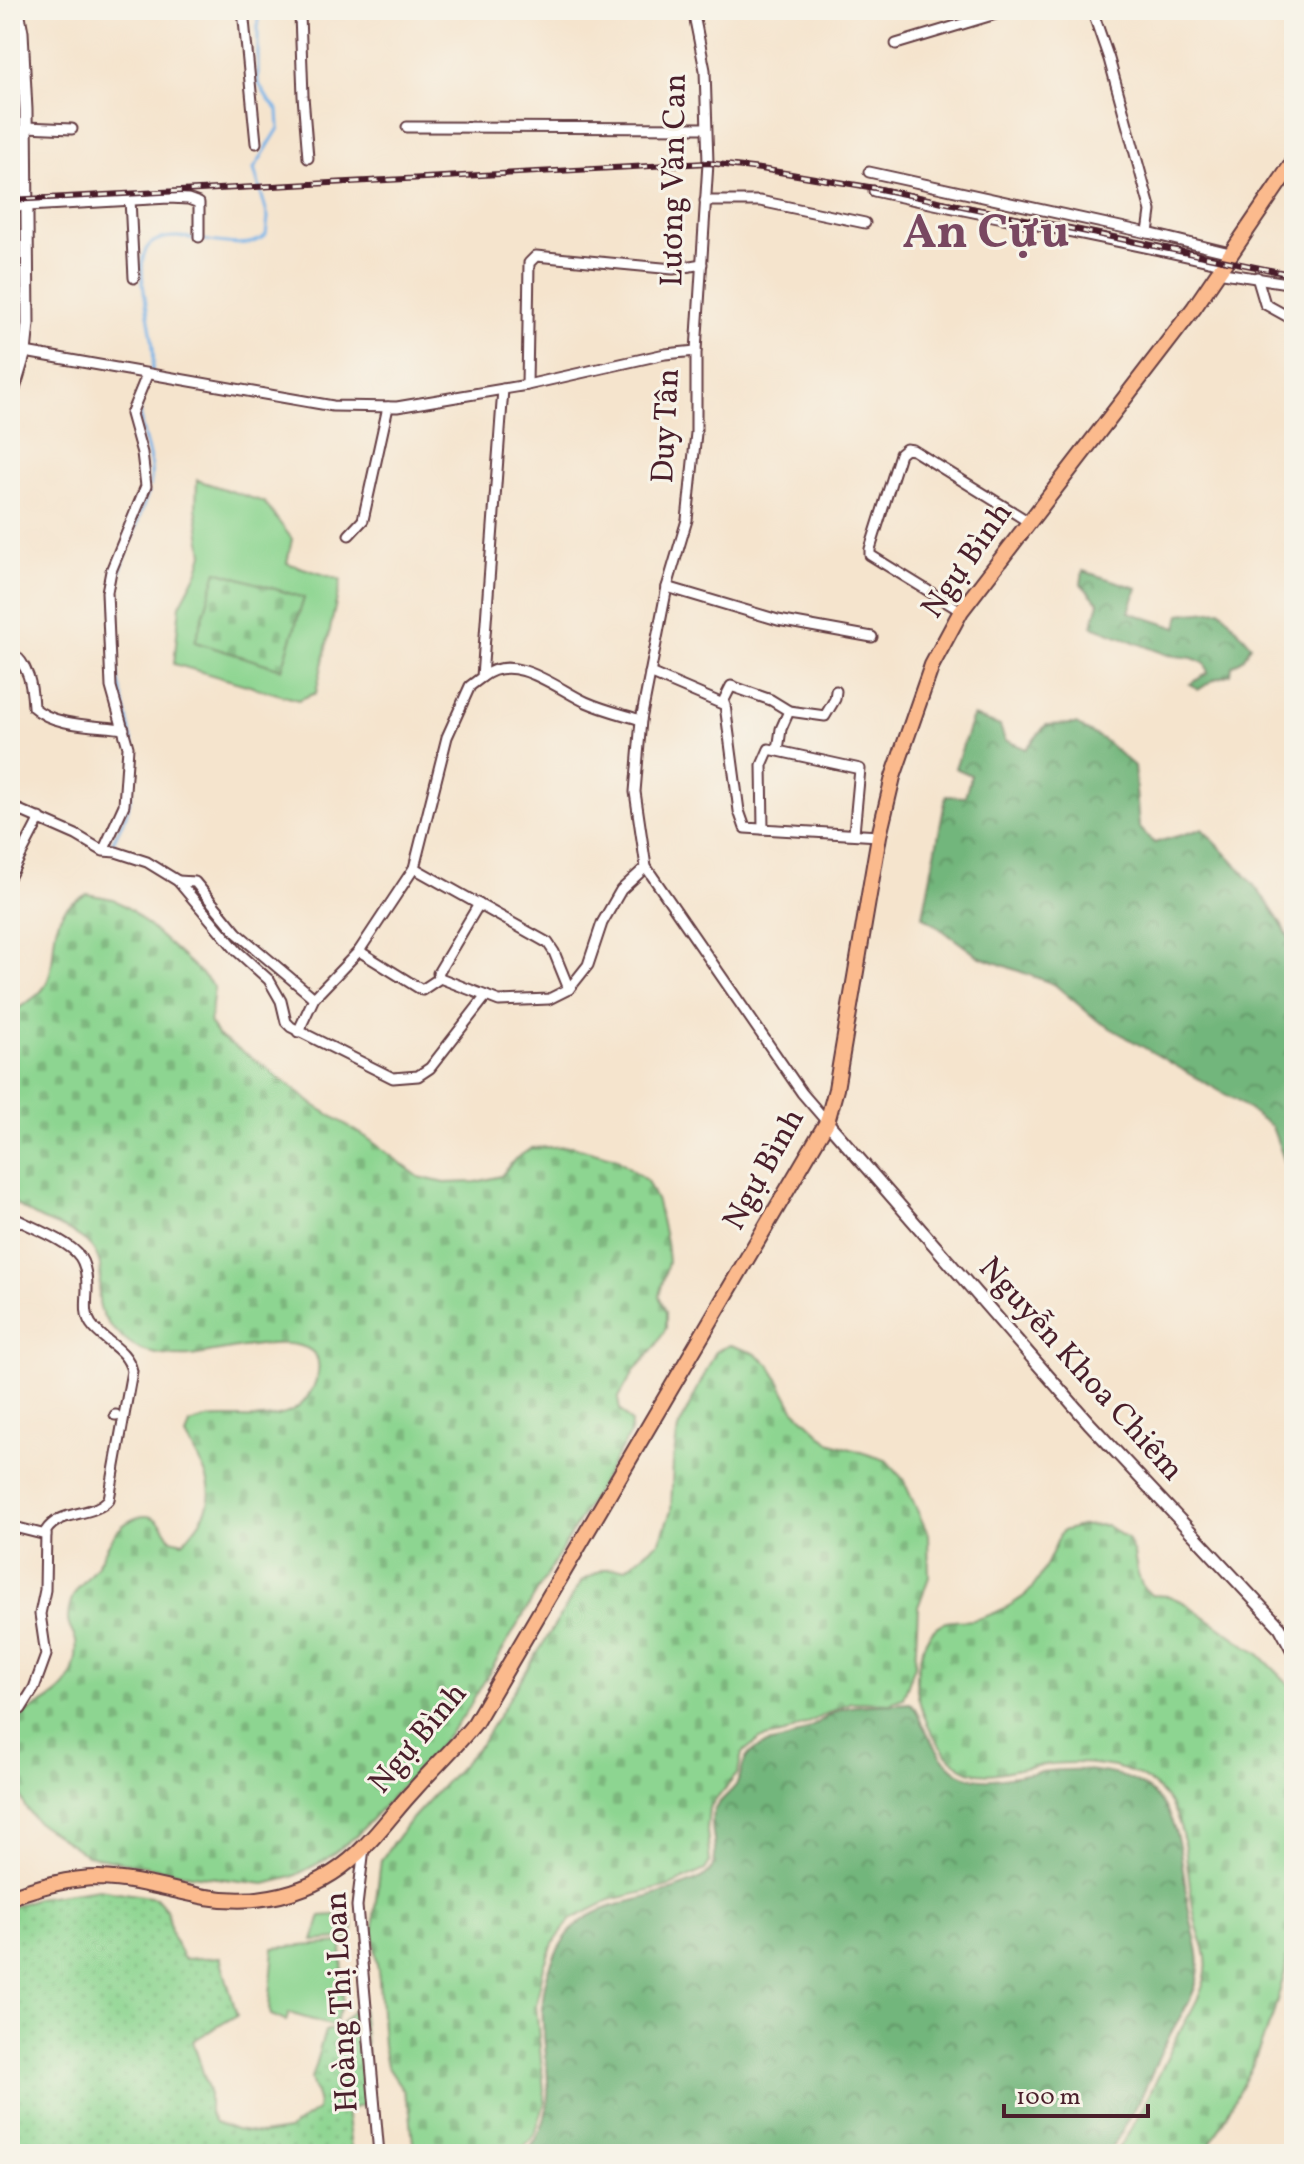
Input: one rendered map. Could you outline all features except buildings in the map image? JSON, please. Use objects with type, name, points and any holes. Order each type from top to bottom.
[{"type":"highway","name":"Ngự Bình","points":[[10,1897],[42,1885],[95,1878],[211,1897],[270,1899],[308,1888],[364,1848],[475,1723],[827,1122],[836,1089],[879,836],[893,777],[932,665],[961,611],[1194,308],[1294,161]]},
{"type":"street","points":[[10,402],[25,352],[28,324],[26,127],[22,32],[18,10]]},
{"type":"street","points":[[243,10],[256,143]]},
{"type":"street","points":[[308,158],[300,15],[304,11],[328,10]]},
{"type":"street","name":"Lương Văn Can","points":[[693,10],[705,70],[708,163],[696,351]]},
{"type":"street","points":[[896,44],[1009,10]]},
{"type":"street","points":[[1092,10],[1124,109],[1151,211],[1148,233]]},
{"type":"street","points":[[26,127],[72,129]]},
{"type":"street","points":[[407,127],[706,128]]},
{"type":"street","points":[[869,172],[1148,233],[1257,277],[1294,284]]},
{"type":"street","points":[[10,190],[26,189]]},
{"type":"street","points":[[874,191],[1223,263]]},
{"type":"street","points":[[10,207],[179,198],[199,203],[199,237]]},
{"type":"street","points":[[130,199],[134,278]]},
{"type":"street","points":[[705,201],[760,201],[865,223]]},
{"type":"street","points":[[527,385],[529,263],[536,256],[673,269],[702,264]]},
{"type":"street","points":[[1257,277],[1265,304],[1294,320]]},
{"type":"street","name":"Duy Tân","points":[[25,352],[333,406],[388,407],[527,385],[627,361],[696,351],[696,433],[687,520],[667,587],[641,720],[635,792],[646,867],[802,1093],[827,1122]]},
{"type":"street","points":[[105,850],[124,805],[128,747],[111,687],[107,592],[111,571],[146,486],[142,453],[131,414],[150,375]]},
{"type":"street","points":[[482,677],[503,389]]},
{"type":"street","points":[[349,535],[363,520],[388,407]]},
{"type":"street","points":[[961,611],[870,555],[900,454],[906,449],[913,450],[1029,522]]},
{"type":"street","points":[[667,587],[778,620],[872,637]]},
{"type":"street","points":[[11,653],[21,660],[33,686],[33,707],[41,714],[58,720],[124,729]]},
{"type":"street","points":[[298,1032],[314,998],[359,951],[414,868],[447,737],[470,686],[488,672],[509,669],[525,671],[599,708],[641,720]]},
{"type":"street","points":[[650,673],[723,702]]},
{"type":"street","points":[[836,691],[825,716],[789,711],[771,700],[731,686],[723,702],[739,811],[745,828],[879,836]]},
{"type":"street","points":[[778,750],[781,729],[789,711]]},
{"type":"street","points":[[763,829],[762,765],[769,749],[860,769],[854,833]]},
{"type":"street","points":[[10,806],[105,850],[147,862],[178,881],[237,951],[269,980],[281,1001],[286,1022],[298,1032],[377,1072],[407,1079],[430,1068],[486,996]]},
{"type":"street","points":[[10,876],[40,818]]},
{"type":"street","points":[[440,978],[499,1001],[549,999],[569,989],[588,965],[602,923],[621,890],[646,867]]},
{"type":"street","points":[[414,868],[548,943],[569,989]]},
{"type":"street","points":[[178,881],[195,882],[237,933],[314,998]]},
{"type":"street","points":[[440,978],[438,973],[479,904]]},
{"type":"street","points":[[359,951],[422,990],[440,978]]},
{"type":"street","name":"Nguyễn Khoa Chiêm","points":[[827,1122],[1089,1423],[1280,1627],[1294,1653]]},
{"type":"street","points":[[10,1216],[69,1247],[87,1281],[86,1309],[90,1323],[119,1349],[131,1365],[131,1384],[118,1416],[109,1499],[97,1509],[57,1520],[43,1535],[45,1590],[40,1614],[46,1648],[34,1688],[21,1709]]},
{"type":"street","points":[[10,1526],[43,1535]]},
{"type":"street","name":"Hoàng Thị Loan","points":[[364,1848],[357,1906],[379,2154]]},
{"type":"green space","points":[[197,480],[264,502],[292,539],[287,563],[341,580],[316,693],[298,700],[174,664],[180,605],[198,571],[203,554],[196,508]]},
{"type":"green space","points":[[217,571],[304,598],[282,669],[195,642]]},
{"type":"green space","points":[[1083,571],[1137,588],[1129,612],[1177,628],[1180,614],[1221,610],[1251,645],[1244,658],[1232,666],[1231,674],[1215,679],[1198,690],[1190,684],[1208,673],[1205,663],[1168,655],[1092,626],[1099,603],[1081,584]]},
{"type":"green space","points":[[973,716],[1000,726],[1005,740],[1026,749],[1046,725],[1076,724],[1104,740],[1134,766],[1139,827],[1154,843],[1202,829],[1241,870],[1275,914],[1294,948],[1294,1199],[1290,1176],[1272,1127],[1237,1101],[1098,1021],[1054,984],[978,956],[923,916],[946,796],[965,797],[971,775],[955,768]]},
{"type":"green space","points":[[87,894],[113,899],[131,910],[205,977],[214,987],[210,1023],[217,1035],[419,1177],[444,1183],[476,1182],[501,1176],[515,1159],[532,1148],[571,1146],[616,1158],[647,1181],[657,1202],[666,1242],[668,1262],[659,1296],[666,1312],[666,1328],[656,1346],[634,1371],[618,1399],[620,1410],[631,1422],[630,1434],[465,1714],[356,1836],[325,1860],[292,1877],[265,1884],[191,1875],[87,1855],[37,1822],[25,1807],[10,1767],[10,1727],[58,1693],[70,1677],[76,1647],[68,1621],[71,1600],[113,1537],[131,1520],[150,1516],[162,1525],[171,1539],[183,1542],[204,1513],[210,1490],[186,1436],[190,1424],[216,1418],[258,1418],[285,1414],[304,1401],[314,1386],[318,1372],[316,1357],[305,1348],[288,1344],[267,1344],[185,1356],[156,1354],[137,1348],[109,1324],[102,1313],[99,1260],[88,1243],[10,1200],[10,1016],[44,988],[52,964],[60,916],[68,906]]},
{"type":"green space","points":[[730,1345],[754,1353],[771,1366],[794,1409],[829,1442],[886,1460],[903,1479],[928,1534],[929,1577],[918,1607],[915,1665],[903,1698],[890,1703],[851,1702],[785,1734],[760,1739],[742,1753],[738,1773],[709,1808],[707,1831],[710,1862],[705,1870],[670,1886],[610,1900],[570,1920],[553,1944],[544,1966],[536,2005],[545,2102],[535,2135],[518,2154],[414,2154],[410,2111],[403,2090],[387,2066],[383,2046],[374,1940],[381,1860],[408,1823],[481,1744],[582,1581],[604,1569],[626,1568],[660,1541],[671,1511],[678,1429],[716,1351]]},
{"type":"green space","points":[[1106,1525],[1127,1539],[1143,1587],[1151,1595],[1169,1596],[1185,1603],[1260,1655],[1294,1689],[1294,1940],[1272,2018],[1251,2068],[1203,2154],[1115,2154],[1141,2111],[1202,1989],[1206,1971],[1181,1831],[1164,1795],[1148,1781],[1125,1770],[1089,1764],[1041,1765],[992,1774],[969,1771],[948,1756],[939,1744],[919,1701],[917,1675],[921,1653],[931,1632],[946,1622],[978,1619],[1012,1604],[1039,1579],[1062,1531],[1080,1526]]},
{"type":"green space","points":[[910,1703],[942,1757],[958,1772],[978,1779],[989,1779],[1054,1771],[1096,1771],[1124,1777],[1144,1787],[1159,1800],[1170,1817],[1181,1857],[1197,1949],[1198,1976],[1191,1998],[1138,2104],[1111,2150],[1107,2154],[526,2154],[540,2133],[546,2111],[548,2089],[543,1997],[558,1948],[571,1931],[602,1910],[660,1894],[706,1874],[715,1859],[713,1813],[736,1785],[751,1752],[798,1735],[833,1713],[849,1707]]},
{"type":"green space","points":[[99,1889],[156,1898],[167,1910],[172,1936],[184,1959],[220,1957],[237,2015],[193,2041],[209,2092],[209,2113],[215,2122],[236,2130],[262,2134],[288,2130],[317,2110],[318,2100],[311,2079],[325,2031],[338,2027],[359,2004],[362,2006],[371,2103],[346,2110],[352,2154],[10,2154],[10,1908],[36,1898]]},
{"type":"green space","points":[[349,1914],[353,1924],[352,1938],[313,1941],[321,1916]]},
{"type":"green space","points":[[342,1943],[343,2002],[333,2026],[289,2013],[286,2021],[271,2015],[274,1948]]},
{"type":"waterway","points":[[151,373],[152,342],[142,266],[145,252],[152,243],[178,237],[241,244],[266,235],[268,217],[254,169],[279,128],[278,110],[258,82],[258,10]]},
{"type":"waterway","points":[[140,403],[141,424],[151,465],[150,486]]},
{"type":"waterway","points":[[113,842],[126,815],[131,795],[134,749],[118,677],[114,598],[117,580],[148,493]]},
{"type":"railway","points":[[10,200],[708,163],[875,188],[1294,275]]},
{"type":"district","name":"An Cựu","points":[[986,234]]}]
